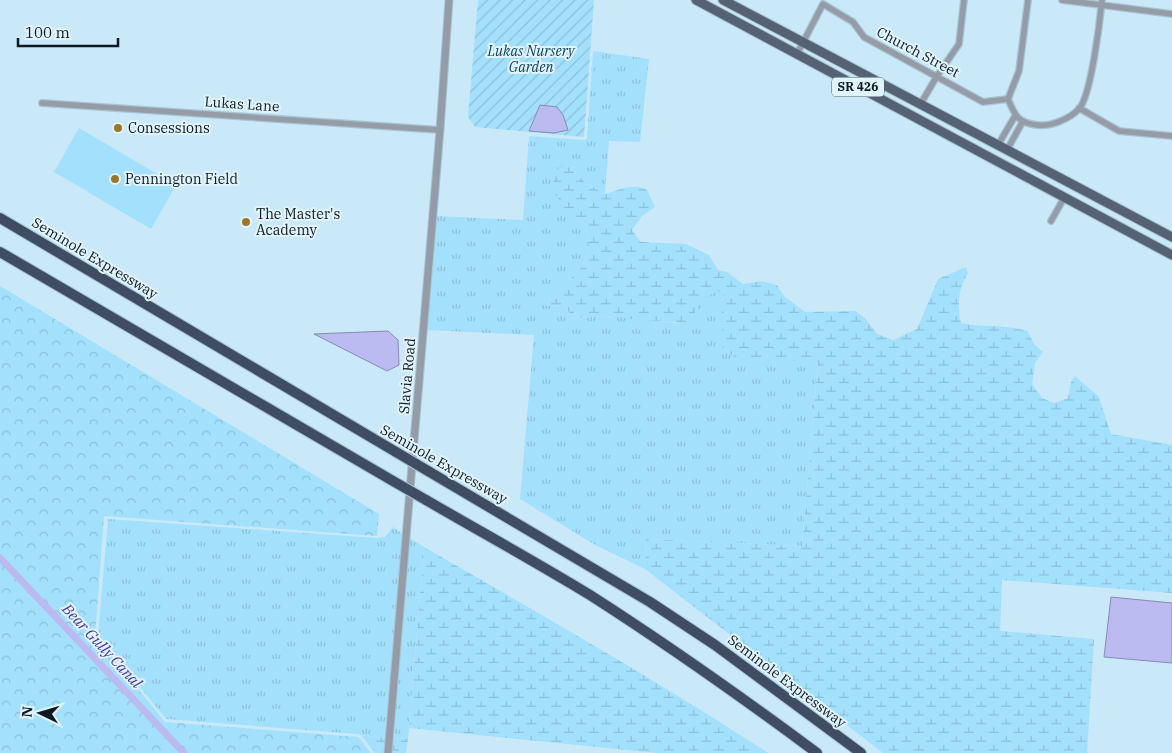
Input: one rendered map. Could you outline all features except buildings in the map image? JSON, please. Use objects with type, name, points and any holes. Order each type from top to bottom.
[{"type":"highway","name":"Seminole Expressway","points":[[0,216],[650,602],[722,650],[861,753]]},
{"type":"highway","points":[[0,252],[588,594],[687,659],[817,753]]},
{"type":"main road","name":"SR 426","points":[[696,0],[1172,255]]},
{"type":"main road","name":"SR 426","points":[[723,0],[1172,237]]},
{"type":"street","name":"Slavia Road","points":[[388,753],[440,130],[449,0]]},
{"type":"street","points":[[920,105],[959,44],[964,0]]},
{"type":"street","points":[[1028,0],[1019,72],[1008,99],[1015,116],[1030,124],[1047,126],[1064,119],[1079,108],[1088,91],[1102,3]]},
{"type":"street","points":[[1062,0],[1102,3],[1172,14]]},
{"type":"street","name":"Church Street","points":[[797,54],[824,4],[853,22],[864,37],[983,102],[1008,99]]},
{"type":"street","name":"Lukas Lane","points":[[42,103],[440,130]]},
{"type":"street","points":[[1079,108],[1119,132],[1172,136]]},
{"type":"street","points":[[998,145],[1015,116]]},
{"type":"street","points":[[1007,150],[1023,121]]},
{"type":"street","points":[[1051,221],[1064,198]]},
{"type":"green space","name":"Lukas Nursery Garden","points":[[478,0],[594,0],[584,137],[475,127],[468,117]]},
{"type":"green space","points":[[593,51],[649,59],[640,142],[609,141],[605,193],[586,183],[569,166],[564,210],[585,224],[589,247],[582,267],[564,285],[552,292],[546,306],[563,305],[574,318],[614,316],[676,323],[696,308],[710,293],[724,290],[722,302],[722,347],[738,360],[818,360],[802,546],[646,539],[645,569],[597,546],[520,499],[534,335],[427,330],[437,216],[523,220],[529,136],[586,140]]},
{"type":"green space","name":"Pennington Field","points":[[79,128],[176,185],[151,229],[54,172]]},
{"type":"green space","points":[[569,166],[586,183],[606,194],[632,187],[647,190],[655,207],[642,216],[632,230],[641,242],[686,244],[709,255],[718,270],[727,272],[743,284],[761,281],[777,285],[784,296],[805,312],[855,311],[865,318],[877,334],[893,340],[917,329],[938,279],[966,267],[968,273],[959,297],[961,323],[1027,331],[1035,345],[1043,352],[1035,363],[1032,384],[1042,398],[1054,403],[1068,398],[1071,382],[1075,376],[1099,397],[1111,434],[1172,445],[1172,593],[1002,580],[1000,631],[1094,639],[1087,753],[883,753],[645,569],[646,539],[802,546],[818,361],[738,360],[722,347],[722,302],[724,290],[702,301],[691,323],[637,320],[614,316],[574,318],[563,305],[545,306],[552,292],[564,285],[582,267],[589,247],[585,224],[564,210],[556,195],[553,177],[559,167]]},
{"type":"green space","points":[[0,286],[379,514],[377,536],[104,516],[95,636],[165,722],[358,737],[371,753],[0,753]]},
{"type":"green space","points":[[108,519],[376,538],[385,537],[393,527],[403,534],[386,738],[358,734],[166,719],[98,636]]},
{"type":"green space","points":[[410,538],[424,547],[408,739],[393,738]]},
{"type":"green space","points":[[424,547],[641,673],[768,753],[657,753],[409,728]]},
{"type":"green space","points":[[361,735],[386,738],[384,753],[375,753]]},
{"type":"green space","points":[[393,738],[408,739],[406,753],[392,753]]},
{"type":"shaded area","points":[[540,105],[557,107],[563,115],[568,130],[554,133],[529,131]]},
{"type":"shaded area","points":[[388,331],[398,340],[399,365],[387,371],[314,334]]},
{"type":"shaded area","points":[[1111,597],[1172,603],[1172,663],[1104,657]]},
{"type":"waterway","name":"Bear Gully Canal","points":[[0,558],[184,753]]},
{"type":"place","name":"Consessions","points":[[118,128]]},
{"type":"place","name":"Pennington Field","points":[[115,179]]},
{"type":"place","name":"The Master's Academy","points":[[246,222]]}]
